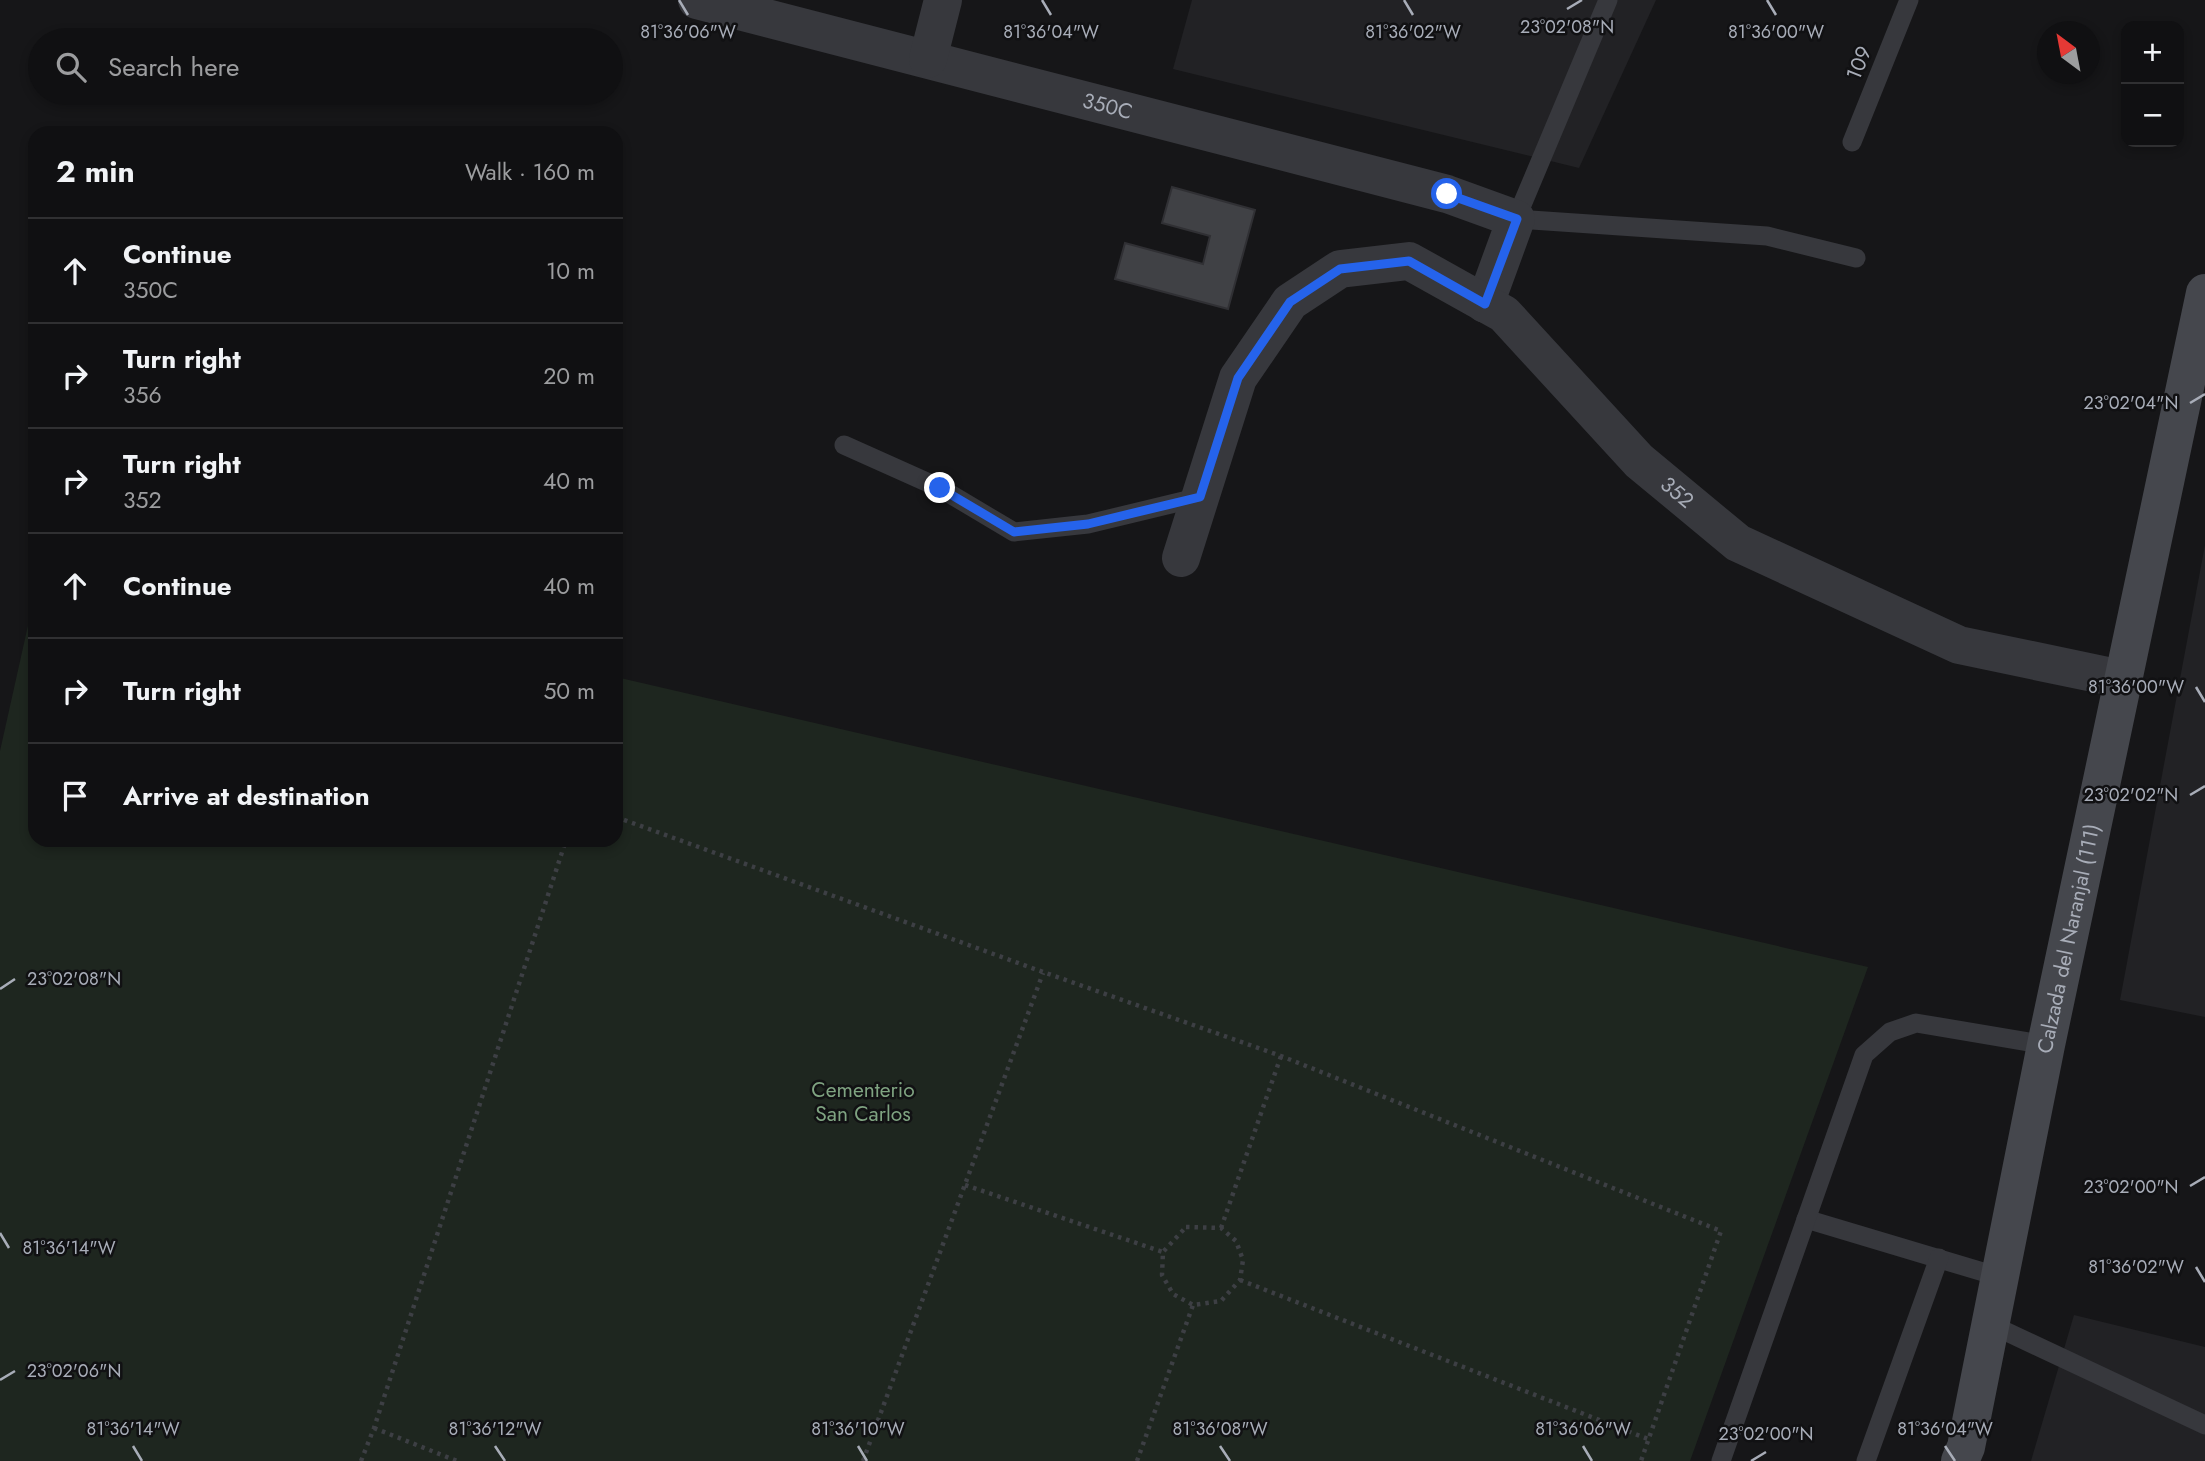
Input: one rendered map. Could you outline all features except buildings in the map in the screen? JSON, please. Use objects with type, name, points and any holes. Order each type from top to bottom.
[{"type":"main road","name":"Calzada del Naranjal (111)","points":[[1960,1461],[1966,1447],[2046,1045],[2205,293]]},
{"type":"street","name":"350C","points":[[697,0],[1447,194],[1517,219]]},
{"type":"street","points":[[928,59],[943,0]]},
{"type":"street","points":[[1485,304],[1517,219]]},
{"type":"street","name":"352","points":[[1200,497],[1238,378],[1290,302],[1340,269],[1409,261],[1504,314],[1639,460],[1738,542],[1959,645],[2122,680]]},
{"type":"street","points":[[1181,558],[1200,497]]},
{"type":"lane","points":[[1608,0],[1517,219],[1767,236],[1856,258]]},
{"type":"lane","name":"109","points":[[1852,142],[1909,0]]},
{"type":"lane","points":[[844,445],[940,488],[1014,532],[1088,524],[1200,497]]},
{"type":"lane","points":[[1721,1461],[1864,1055],[1890,1032],[1916,1023],[2046,1045]]},
{"type":"lane","points":[[1806,1219],[2000,1277]]},
{"type":"lane","points":[[1866,1461],[1939,1258]]},
{"type":"lane","points":[[1990,1324],[2205,1425]]},
{"type":"path","points":[[623,820],[1281,1056],[1721,1231],[1641,1461]]},
{"type":"path","points":[[361,1461],[564,847]]},
{"type":"path","points":[[863,1461],[1043,972]]},
{"type":"path","points":[[1220,1228],[1281,1056]]},
{"type":"path","points":[[965,1185],[1163,1252]]},
{"type":"path","points":[[1186,1227],[1220,1228],[1236,1241],[1243,1260],[1240,1280],[1221,1301],[1193,1305],[1173,1294],[1162,1275],[1163,1252],[1186,1227]]},
{"type":"path","points":[[1240,1280],[1648,1439]]},
{"type":"path","points":[[1137,1461],[1193,1305]]},
{"type":"path","points":[[374,1428],[457,1461]]},
{"type":"shaded area","points":[[1192,0],[1656,0],[1579,168],[1173,69]]},
{"type":"shaded area","points":[[2205,545],[2205,1017],[2120,1000]]},
{"type":"shaded area","points":[[2074,1315],[2205,1347],[2205,1461],[2031,1461]]},
{"type":"green space","name":"Cementerio San Carlos","points":[[28,625],[28,847],[623,847],[623,679],[1868,967],[1690,1461],[0,1461],[0,751]]},
{"type":"route","points":[[940,488],[1014,532],[1088,524],[1200,497],[1238,378],[1290,302],[1340,269],[1409,261],[1485,304],[1517,219],[1447,194]]}]
